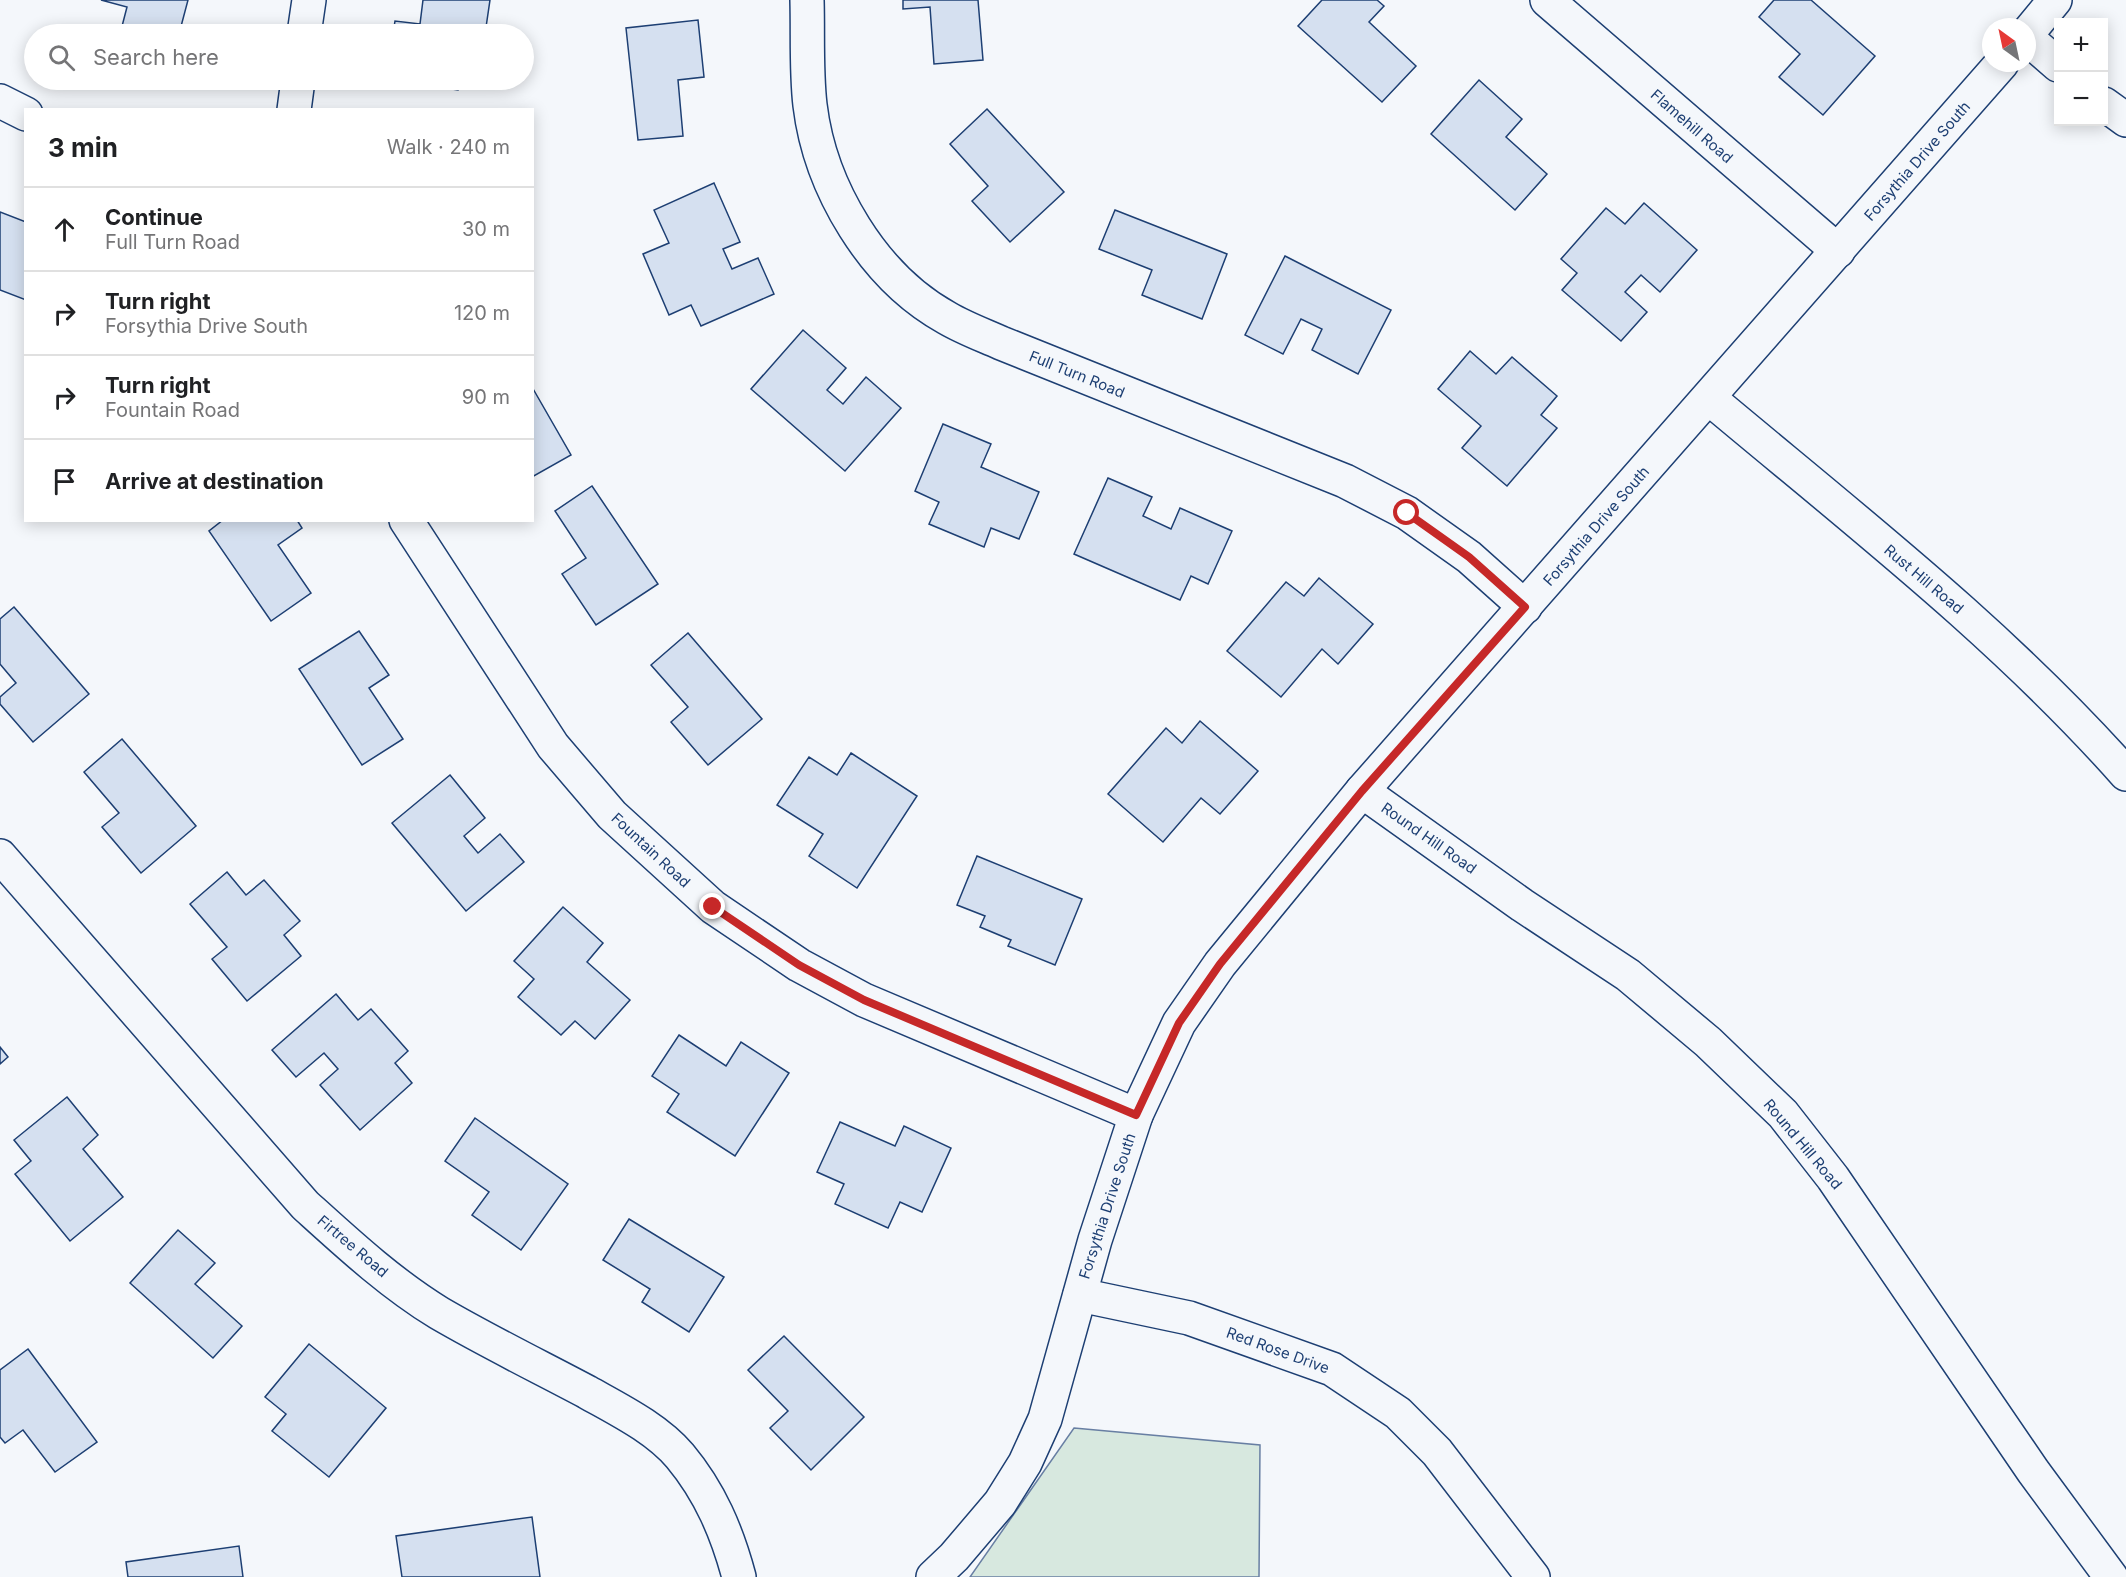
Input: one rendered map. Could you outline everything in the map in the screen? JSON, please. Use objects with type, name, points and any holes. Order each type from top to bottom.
[{"type":"street","points":[[305,24],[309,0]]},
{"type":"street","name":"Full Turn Road","points":[[807,0],[810,105],[818,147],[840,202],[874,255],[915,295],[946,318],[1001,344],[1345,481],[1407,513],[1469,557],[1525,607]]},
{"type":"street","name":"Flamehill Road","points":[[1547,0],[1838,251]]},
{"type":"street","points":[[2036,24],[2055,0]]},
{"type":"street","points":[[2036,44],[2054,61]]},
{"type":"street","name":"Forsythia Drive South","points":[[933,1577],[954,1557],[1000,1503],[1025,1463],[1045,1419],[1080,1295],[1136,1115],[1179,1023],[1220,964],[1362,791],[1994,72]]},
{"type":"street","points":[[294,108],[297,90]]},
{"type":"street","points":[[0,100],[24,113]]},
{"type":"street","points":[[2108,107],[2126,120]]},
{"type":"street","name":"Rust Hill Road","points":[[1709,398],[1976,623],[2088,731],[2126,774]]},
{"type":"street","name":"Fountain Road","points":[[407,522],[553,746],[612,815],[713,907],[799,965],[864,1000],[1136,1115]]},
{"type":"street","name":"Round Hill Road","points":[[1362,791],[1522,905],[1628,975],[1708,1042],[1783,1114],[1833,1178],[2033,1471],[2111,1577]]},
{"type":"street","name":"Firtree Road","points":[[0,856],[305,1205],[359,1255],[437,1312],[622,1411],[660,1437],[679,1455],[707,1494],[728,1536],[739,1577]]},
{"type":"street","name":"Red Rose Drive","points":[[1080,1295],[1189,1318],[1332,1369],[1398,1413],[1437,1452],[1533,1577]]},
{"type":"shaded area","points":[[1074,1428],[1260,1445],[1259,1577],[970,1577]]},
{"type":"building","points":[[101,0],[188,0],[182,24],[123,24],[127,7]]},
{"type":"building","points":[[423,0],[490,0],[486,24],[420,24]]},
{"type":"building","points":[[903,0],[978,0],[983,60],[934,64],[930,7],[903,9]]},
{"type":"building","points":[[1322,0],[1377,0],[1384,6],[1369,22],[1416,66],[1382,102],[1298,26]]},
{"type":"building","points":[[1774,0],[1811,0],[1875,56],[1823,115],[1779,77],[1800,54],[1759,17]]},
{"type":"building","points":[[698,20],[704,77],[678,80],[683,136],[638,140],[626,28]]},
{"type":"building","points":[[395,21],[420,24],[395,24]]},
{"type":"building","points":[[1479,80],[1522,119],[1506,137],[1547,174],[1515,210],[1431,134]]},
{"type":"building","points":[[987,109],[1064,192],[1010,242],[972,201],[988,186],[950,144]]},
{"type":"building","points":[[714,183],[740,242],[723,249],[732,269],[758,258],[774,294],[701,326],[691,305],[669,315],[643,254],[669,243],[654,210]]},
{"type":"building","points":[[1644,203],[1697,250],[1660,292],[1641,275],[1625,292],[1647,312],[1621,341],[1562,290],[1577,273],[1561,259],[1606,208],[1625,224]]},
{"type":"building","points":[[1115,210],[1227,254],[1202,319],[1142,295],[1152,270],[1099,249]]},
{"type":"building","points":[[0,212],[24,221],[24,299],[0,290]]},
{"type":"building","points":[[1285,256],[1391,310],[1358,374],[1312,350],[1322,329],[1301,319],[1283,354],[1245,335]]},
{"type":"building","points":[[803,330],[846,368],[827,390],[843,404],[866,377],[901,408],[845,471],[751,389]]},
{"type":"building","points":[[1470,351],[1496,374],[1512,357],[1557,396],[1541,415],[1557,428],[1507,486],[1462,448],[1481,426],[1438,389]]},
{"type":"building","points":[[534,390],[571,455],[534,476]]},
{"type":"building","points":[[943,424],[991,444],[981,467],[1039,492],[1019,539],[991,528],[984,547],[929,524],[939,502],[915,491]]},
{"type":"building","points":[[1108,478],[1152,497],[1143,516],[1171,529],[1180,508],[1232,531],[1208,584],[1191,576],[1180,600],[1074,554]]},
{"type":"building","points":[[592,486],[658,584],[596,625],[562,574],[586,558],[555,511]]},
{"type":"building","points":[[220,522],[298,522],[302,528],[278,545],[311,593],[271,621],[209,531]]},
{"type":"building","points":[[1319,578],[1373,624],[1338,664],[1322,649],[1281,697],[1227,651],[1286,582],[1304,596]]},
{"type":"building","points":[[14,607],[89,694],[33,742],[0,704],[0,697],[16,683],[0,664],[0,619]]},
{"type":"building","points":[[359,631],[389,675],[369,688],[403,739],[362,765],[299,669]]},
{"type":"building","points":[[688,633],[762,719],[708,765],[671,722],[688,707],[651,665]]},
{"type":"building","points":[[1200,721],[1258,771],[1220,814],[1201,798],[1163,842],[1108,794],[1166,728],[1182,743]]},
{"type":"building","points":[[122,739],[196,826],[141,873],[102,827],[119,813],[84,772]]},
{"type":"building","points":[[851,753],[917,796],[857,888],[809,856],[823,834],[777,805],[809,757],[837,775]]},
{"type":"building","points":[[450,775],[485,818],[464,836],[478,853],[500,834],[524,862],[466,911],[392,823]]},
{"type":"building","points":[[977,856],[1082,899],[1055,965],[1008,946],[1011,940],[980,927],[985,916],[957,905]]},
{"type":"building","points":[[227,872],[246,895],[264,880],[300,921],[284,935],[301,956],[247,1001],[212,959],[227,947],[190,904]]},
{"type":"building","points":[[563,907],[603,943],[587,962],[630,1000],[595,1039],[575,1021],[561,1035],[518,997],[534,979],[514,961]]},
{"type":"building","points":[[336,994],[358,1020],[371,1009],[408,1051],[395,1063],[412,1083],[360,1130],[320,1085],[338,1069],[324,1053],[296,1077],[272,1050]]},
{"type":"building","points":[[679,1035],[726,1066],[741,1042],[789,1073],[735,1156],[667,1112],[679,1094],[652,1076]]},
{"type":"building","points":[[0,1047],[8,1057],[0,1064]]},
{"type":"building","points":[[67,1097],[98,1135],[83,1149],[123,1197],[70,1241],[15,1174],[31,1161],[14,1140]]},
{"type":"building","points":[[475,1118],[568,1184],[521,1250],[472,1215],[489,1192],[445,1161]]},
{"type":"building","points":[[840,1122],[895,1146],[904,1126],[951,1148],[922,1212],[900,1202],[888,1228],[835,1204],[844,1184],[817,1172]]},
{"type":"building","points":[[629,1219],[724,1277],[689,1332],[642,1302],[650,1289],[603,1260]]},
{"type":"building","points":[[178,1230],[215,1263],[195,1284],[242,1326],[213,1358],[130,1283]]},
{"type":"building","points":[[784,1336],[864,1417],[811,1470],[770,1428],[788,1411],[748,1370]]},
{"type":"building","points":[[309,1344],[386,1408],[329,1477],[272,1431],[286,1414],[265,1397]]},
{"type":"building","points":[[28,1349],[97,1442],[55,1472],[23,1430],[5,1443],[0,1437],[0,1370]]},
{"type":"building","points":[[532,1517],[540,1577],[402,1577],[396,1536]]},
{"type":"building","points":[[239,1546],[243,1577],[128,1577],[126,1562]]},
{"type":"route","points":[[713,907],[799,965],[864,1000],[1136,1115],[1179,1023],[1220,964],[1362,791],[1525,607],[1469,557],[1407,513]]}]
